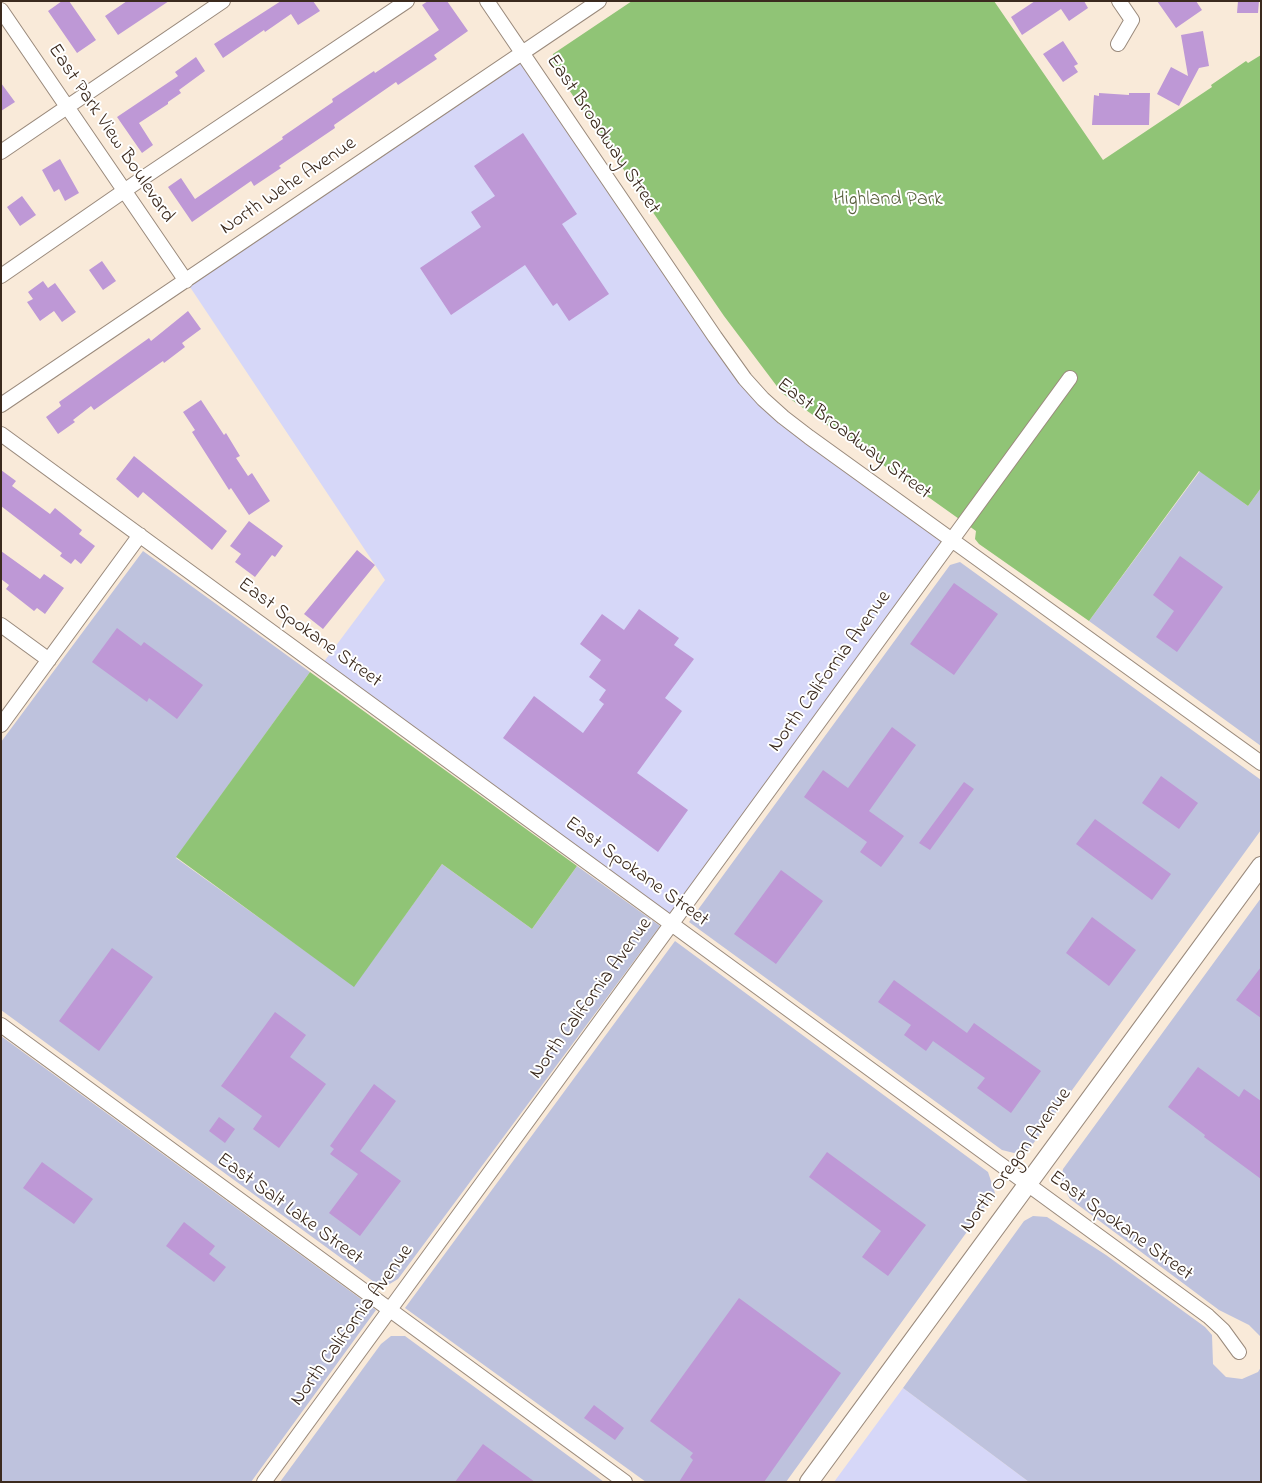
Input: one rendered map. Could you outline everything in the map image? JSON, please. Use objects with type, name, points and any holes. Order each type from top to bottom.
[{"type":"main road","name":"North Oregon Avenue","points":[[809,1482],[1261,866]]},
{"type":"street","points":[[1,152],[223,1]]},
{"type":"street","points":[[1,276],[407,1]]},
{"type":"street","name":"East Broadway Street","points":[[487,1],[709,329],[745,379],[763,399],[783,417],[1261,763]]},
{"type":"street","name":"North Wehe Avenue","points":[[1,405],[599,1]]},
{"type":"street","points":[[1118,44],[1132,20],[1119,1]]},
{"type":"street","name":"East Park View Boulevard","points":[[1,10],[186,281]]},
{"type":"street","name":"North California Avenue","points":[[264,1482],[1070,378]]},
{"type":"street","name":"East Spokane Street","points":[[1,434],[1208,1316],[1223,1330],[1239,1352]]},
{"type":"street","points":[[1,725],[140,535]]},
{"type":"street","points":[[1,625],[49,660]]},
{"type":"street","name":"East Salt Lake Street","points":[[1,1024],[625,1482]]},
{"type":"shaded area","points":[[523,53],[745,379],[952,540],[672,924],[320,667],[385,580],[186,281]]},
{"type":"shaded area","points":[[1200,471],[1248,506],[1261,488],[1261,746],[1089,621]]},
{"type":"shaded area","points":[[143,551],[310,672],[176,858],[354,986],[442,864],[532,929],[577,866],[660,926],[398,1279],[388,1285],[374,1282],[1,1010],[1,742]]},
{"type":"shaded area","points":[[960,562],[1261,780],[1261,830],[1030,1148],[1014,1153],[1002,1150],[689,922],[950,565]]},
{"type":"shaded area","points":[[1261,898],[1261,1337],[1249,1325],[1219,1310],[1070,1199],[1061,1179],[1063,1169]]},
{"type":"shaded area","points":[[675,941],[988,1172],[995,1193],[786,1482],[646,1482],[405,1308]]},
{"type":"shaded area","points":[[1,1036],[376,1310],[251,1482],[1,1482]]},
{"type":"shaded area","points":[[1033,1216],[1047,1217],[1106,1255],[1205,1327],[1212,1335],[1213,1364],[1226,1377],[1242,1379],[1258,1372],[1261,1367],[1261,1482],[1029,1482],[903,1388],[1024,1221]]},
{"type":"shaded area","points":[[391,1336],[405,1336],[604,1482],[280,1482],[381,1344]]},
{"type":"shaded area","points":[[903,1388],[1029,1482],[834,1482]]},
{"type":"green space","name":"Highland Park","points":[[632,1],[994,1],[1103,160],[1212,87],[1211,85],[1246,61],[1248,63],[1261,55],[1261,488],[1248,506],[1199,471],[1089,621],[979,544],[975,539],[976,531],[782,393],[724,316],[552,65],[553,54]]},
{"type":"green space","points":[[310,672],[577,866],[532,929],[442,864],[354,987],[176,857]]},
{"type":"building","points":[[62,1],[69,1],[96,40],[77,53],[48,11]]},
{"type":"building","points":[[127,1],[169,1],[118,35],[105,16]]},
{"type":"building","points":[[281,1],[313,1],[320,11],[298,25],[291,14],[223,58],[214,44]]},
{"type":"building","points":[[428,1],[447,1],[468,31],[434,55],[437,59],[398,85],[396,82],[334,125],[335,128],[279,166],[281,168],[254,186],[251,181],[192,222],[168,187],[181,178],[195,199],[283,139],[282,137],[333,102],[332,99],[439,30],[422,5]]},
{"type":"building","points":[[1035,1],[1084,1],[1088,8],[1069,21],[1061,9],[1022,35],[1011,17]]},
{"type":"building","points":[[1157,1],[1196,1],[1202,10],[1176,28]]},
{"type":"building","points":[[1238,1],[1259,1],[1258,13],[1237,13]]},
{"type":"building","points":[[1203,31],[1209,66],[1199,68],[1179,106],[1157,94],[1171,67],[1188,76],[1181,35]]},
{"type":"building","points":[[1063,41],[1078,64],[1074,66],[1078,72],[1063,82],[1043,54]]},
{"type":"building","points":[[196,57],[205,71],[179,90],[181,93],[168,102],[168,104],[139,123],[153,145],[142,153],[117,117],[178,76],[175,72]]},
{"type":"building","points":[[1,83],[15,102],[1,111]]},
{"type":"building","points":[[1099,93],[1129,95],[1129,93],[1150,93],[1149,125],[1092,125],[1094,95],[1099,96]]},
{"type":"building","points":[[523,133],[577,214],[562,224],[609,294],[569,321],[557,303],[553,306],[525,265],[451,315],[420,268],[481,227],[471,212],[495,196],[474,166]]},
{"type":"building","points":[[60,159],[79,193],[65,201],[59,189],[54,192],[42,170]]},
{"type":"building","points":[[22,196],[36,215],[20,226],[7,207]]},
{"type":"building","points":[[102,261],[116,281],[103,290],[89,270]]},
{"type":"building","points":[[43,281],[48,288],[55,283],[76,312],[62,322],[54,311],[40,321],[27,302],[33,299],[28,292]]},
{"type":"building","points":[[188,311],[201,329],[182,343],[185,347],[94,410],[91,406],[73,420],[75,422],[58,434],[46,417],[61,406],[59,402],[149,338],[151,341]]},
{"type":"building","points":[[201,400],[224,435],[226,433],[240,456],[236,458],[248,476],[252,473],[270,501],[249,515],[231,488],[229,490],[192,432],[195,430],[183,412]]},
{"type":"building","points":[[134,456],[227,531],[212,550],[143,492],[138,498],[116,479]]},
{"type":"building","points":[[1,470],[16,481],[12,486],[50,514],[55,508],[82,530],[79,534],[95,546],[81,564],[75,559],[71,564],[60,556],[62,553],[1,506]]},
{"type":"building","points":[[249,521],[283,546],[275,557],[272,555],[255,577],[235,562],[241,554],[230,546]]},
{"type":"building","points":[[357,550],[375,565],[323,629],[304,614]]},
{"type":"building","points":[[1,551],[40,579],[44,574],[64,588],[45,614],[37,608],[34,611],[6,589],[9,585],[1,579]]},
{"type":"building","points":[[1180,556],[1223,587],[1177,652],[1156,637],[1174,611],[1153,595]]},
{"type":"building","points":[[954,583],[998,614],[954,675],[910,644]]},
{"type":"building","points":[[639,609],[679,638],[674,645],[694,659],[665,698],[682,711],[637,773],[688,810],[658,852],[503,738],[534,696],[583,733],[604,704],[599,700],[606,690],[589,677],[601,660],[580,644],[602,614],[624,630]]},
{"type":"building","points":[[117,628],[141,646],[144,642],[203,685],[177,719],[149,698],[147,702],[92,662]]},
{"type":"building","points":[[892,727],[916,745],[869,811],[904,836],[881,867],[860,852],[867,842],[804,797],[823,770],[848,788]]},
{"type":"building","points":[[1161,776],[1198,803],[1179,829],[1142,803]]},
{"type":"building","points":[[964,782],[974,789],[930,850],[919,843]]},
{"type":"building","points":[[1095,819],[1171,874],[1152,900],[1076,844]]},
{"type":"building","points":[[781,870],[823,901],[776,964],[734,934]]},
{"type":"building","points":[[1092,917],[1136,950],[1109,986],[1066,953]]},
{"type":"building","points":[[112,948],[153,977],[99,1051],[59,1021]]},
{"type":"building","points":[[1261,967],[1261,1018],[1236,1000]]},
{"type":"building","points":[[894,980],[967,1033],[974,1023],[1041,1071],[1011,1113],[977,1088],[985,1078],[933,1041],[926,1051],[904,1035],[911,1025],[878,1002]]},
{"type":"building","points":[[275,1012],[306,1035],[290,1057],[326,1084],[279,1148],[253,1129],[262,1116],[221,1086]]},
{"type":"building","points":[[1198,1067],[1239,1097],[1244,1089],[1261,1101],[1261,1179],[1204,1137],[1205,1135],[1168,1107]]},
{"type":"building","points":[[374,1084],[396,1101],[360,1151],[401,1181],[360,1236],[329,1213],[358,1174],[330,1154],[334,1149],[330,1146]]},
{"type":"building","points":[[219,1117],[235,1129],[225,1143],[209,1131]]},
{"type":"building","points":[[827,1152],[926,1225],[888,1276],[862,1257],[881,1231],[809,1177]]},
{"type":"building","points":[[42,1162],[93,1199],[74,1224],[23,1188]]},
{"type":"building","points":[[184,1222],[215,1246],[209,1254],[226,1267],[214,1282],[166,1246]]},
{"type":"building","points":[[739,1298],[841,1373],[764,1482],[679,1482],[693,1460],[690,1457],[693,1453],[650,1421]]},
{"type":"building","points":[[594,1405],[624,1428],[615,1440],[584,1418]]},
{"type":"building","points":[[483,1444],[535,1482],[455,1482]]}]
